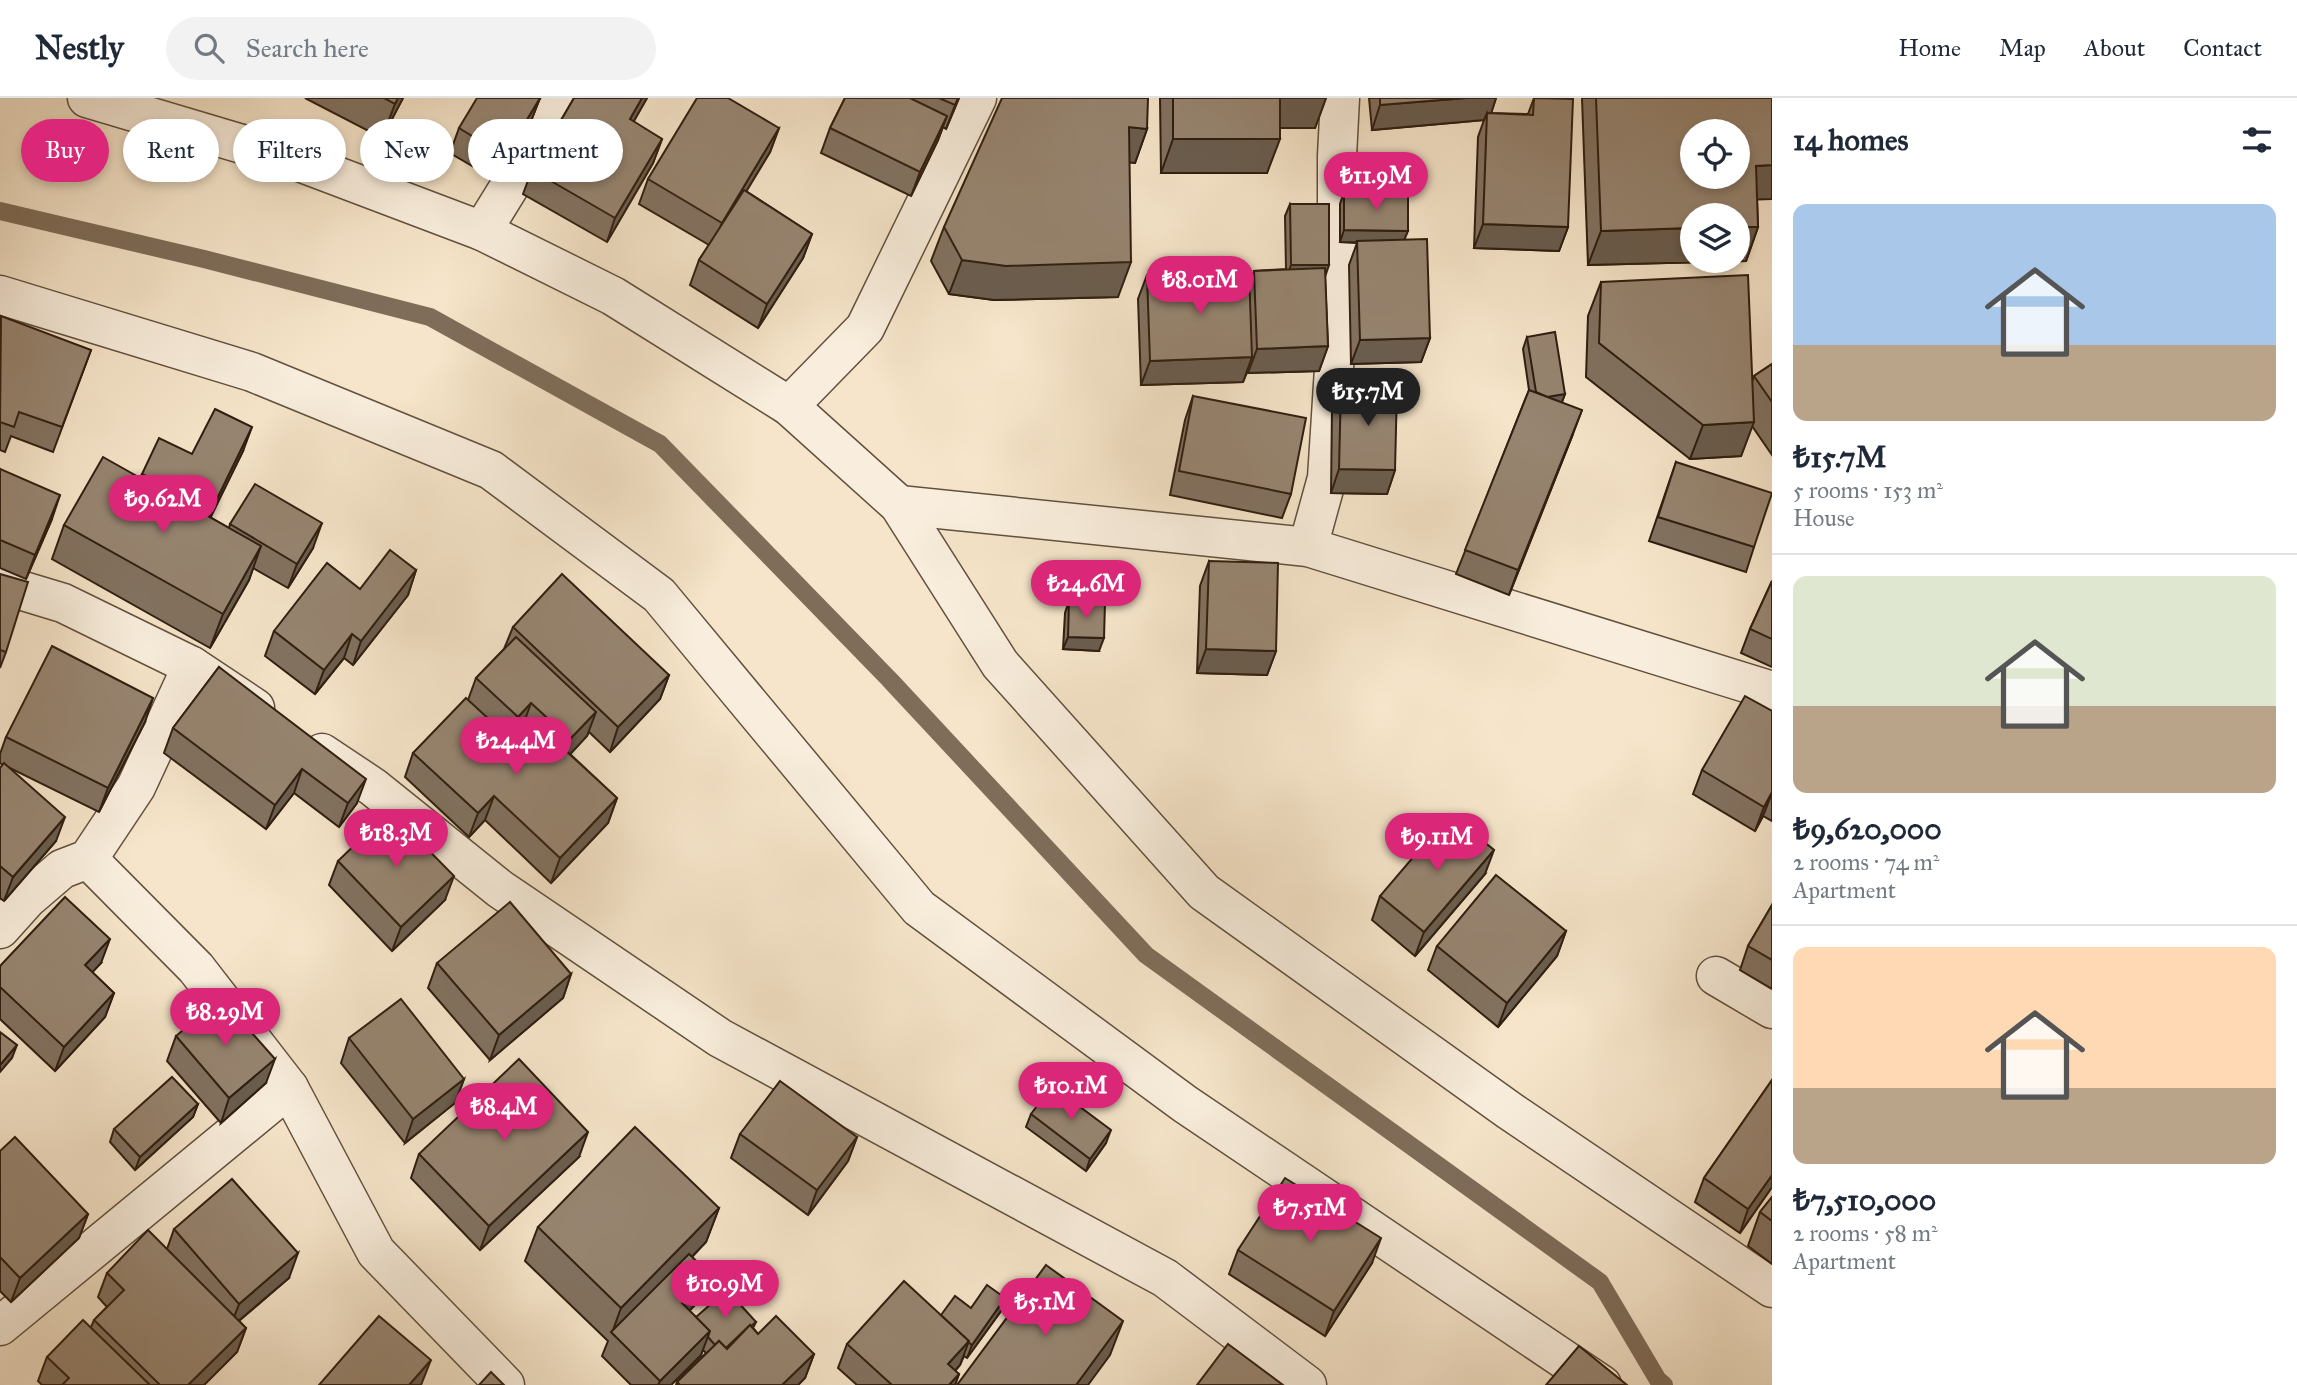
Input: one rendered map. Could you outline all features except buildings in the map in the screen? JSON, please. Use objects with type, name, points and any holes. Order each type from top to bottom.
[{"type":"street","points":[[87,98],[289,158],[482,231],[613,296],[789,406],[899,505],[1000,664],[1204,892],[1510,1111],[1772,1288]]},
{"type":"street","points":[[482,231],[564,98]]},
{"type":"street","points":[[789,406],[865,328],[977,98]]},
{"type":"street","points":[[1308,547],[1327,478],[1337,322],[1337,156],[1340,98]]},
{"type":"street","points":[[0,295],[252,372],[491,470],[659,595],[919,908],[1185,1104],[1602,1385]]},
{"type":"street","points":[[899,505],[1308,547],[1772,691]]},
{"type":"street","points":[[0,584],[64,603],[192,666],[373,787],[500,889],[720,1038],[1165,1278],[1307,1385]]},
{"type":"street","points":[[0,929],[27,899],[62,869],[88,859],[136,787],[192,666]]},
{"type":"street","points":[[88,859],[196,968],[289,1088],[376,1252],[505,1385]]},
{"type":"street","points":[[1716,976],[1772,1009]]},
{"type":"street","points":[[0,1326],[289,1088]]},
{"type":"waterway","points":[[0,211],[204,259],[430,317],[660,444],[889,679],[1146,955],[1600,1282],[1658,1380],[1664,1385]]}]
